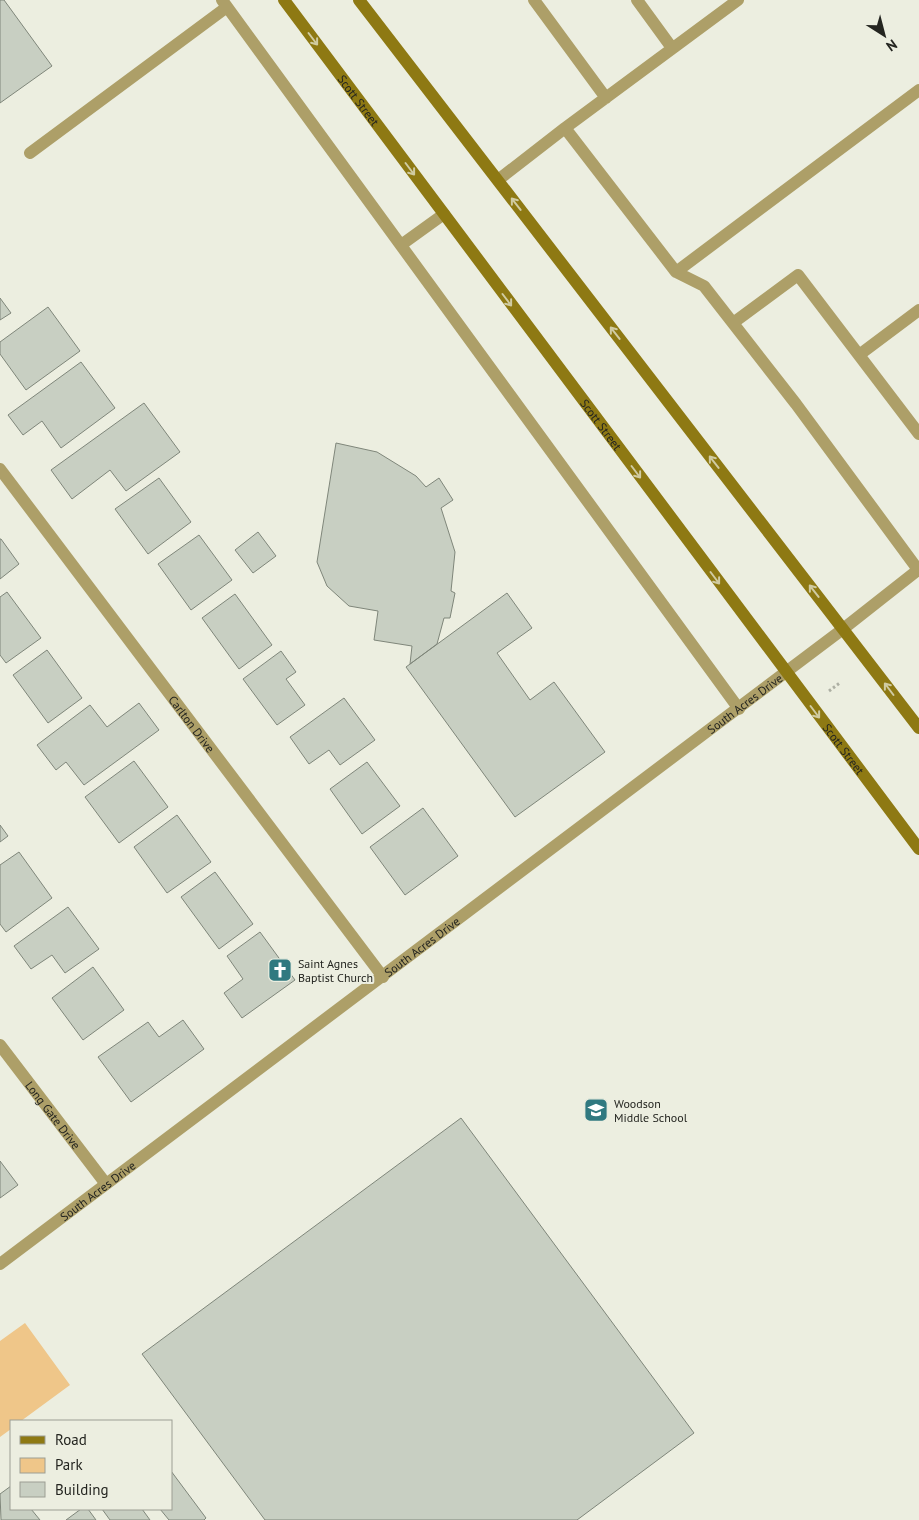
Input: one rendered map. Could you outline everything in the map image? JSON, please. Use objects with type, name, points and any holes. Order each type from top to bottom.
[{"type":"main road","name":"Scott Street","points":[[284,0],[786,674],[919,849]]},
{"type":"main road","points":[[359,0],[919,728]]},
{"type":"street","points":[[534,0],[606,98]]},
{"type":"street","points":[[637,0],[672,48]]},
{"type":"street","points":[[498,180],[738,0]]},
{"type":"street","points":[[30,153],[224,4],[739,709]]},
{"type":"street","points":[[676,272],[919,90]]},
{"type":"street","points":[[565,128],[676,272],[704,286],[796,404],[918,570]]},
{"type":"street","points":[[401,246],[444,214]]},
{"type":"street","points":[[733,323],[798,275],[919,434]]},
{"type":"street","points":[[859,355],[919,310]]},
{"type":"street","name":"Carlton Drive","points":[[0,469],[383,978]]},
{"type":"street","name":"South Acres Drive","points":[[0,1264],[786,674],[918,570]]},
{"type":"street","name":"Long Gate Drive","points":[[0,1045],[106,1184]]},
{"type":"path","points":[[828,691],[841,682]]},
{"type":"green space","points":[[25,1323],[70,1385],[22,1420],[10,1420],[10,1430],[0,1437],[0,1341]]},
{"type":"building","points":[[0,0],[4,0],[52,66],[0,103]]},
{"type":"building","points":[[0,298],[11,313],[0,320]]},
{"type":"building","points":[[48,307],[80,351],[26,390],[0,354],[0,342]]},
{"type":"building","points":[[81,362],[115,408],[61,448],[42,421],[23,435],[8,415]]},
{"type":"building","points":[[144,403],[180,452],[126,491],[110,470],[72,499],[51,470]]},
{"type":"building","points":[[336,443],[377,452],[416,476],[426,487],[439,478],[453,500],[441,508],[455,552],[451,591],[455,593],[450,618],[444,618],[437,644],[410,664],[412,646],[374,640],[378,611],[349,606],[327,586],[317,562]]},
{"type":"building","points":[[159,478],[191,522],[148,554],[115,509]]},
{"type":"building","points":[[258,532],[276,556],[253,573],[235,550]]},
{"type":"building","points":[[199,535],[232,580],[191,610],[158,564]]},
{"type":"building","points":[[0,539],[19,564],[0,579]]},
{"type":"building","points":[[7,592],[41,638],[6,663],[0,655],[0,597]]},
{"type":"building","points":[[507,593],[532,628],[497,653],[530,700],[554,682],[605,752],[515,817],[406,667]]},
{"type":"building","points":[[235,594],[272,645],[239,669],[202,618]]},
{"type":"building","points":[[47,650],[82,698],[48,723],[13,675]]},
{"type":"building","points":[[281,651],[296,672],[286,679],[305,705],[277,725],[243,679]]},
{"type":"building","points":[[344,698],[375,740],[340,765],[329,750],[309,764],[290,737]]},
{"type":"building","points":[[139,703],[159,730],[84,785],[66,762],[56,770],[37,745],[90,705],[107,727]]},
{"type":"building","points":[[134,761],[168,807],[119,843],[85,797]]},
{"type":"building","points":[[367,762],[400,806],[362,834],[330,789]]},
{"type":"building","points":[[423,808],[458,856],[405,895],[370,847]]},
{"type":"building","points":[[177,815],[211,862],[167,893],[134,847]]},
{"type":"building","points":[[0,825],[8,836],[0,842]]},
{"type":"building","points":[[19,852],[52,898],[6,932],[0,924],[0,865]]},
{"type":"building","points":[[215,872],[253,924],[219,949],[181,897]]},
{"type":"building","points":[[68,907],[99,949],[65,973],[52,955],[31,969],[14,946]]},
{"type":"building","points":[[260,932],[295,980],[242,1018],[224,993],[243,979],[227,956]]},
{"type":"building","points":[[93,967],[124,1010],[83,1040],[52,998]]},
{"type":"building","points":[[183,1020],[204,1049],[131,1102],[98,1057],[148,1022],[159,1037]]},
{"type":"building","points":[[461,1118],[694,1433],[577,1520],[265,1520],[142,1354]]},
{"type":"building","points":[[0,1161],[18,1185],[0,1198]]},
{"type":"building","points":[[172,1472],[206,1518],[204,1520],[169,1520],[161,1510],[172,1510]]},
{"type":"building","points":[[10,1487],[10,1510],[32,1510],[40,1520],[1,1520],[0,1494]]},
{"type":"building","points":[[80,1510],[89,1510],[96,1520],[66,1520]]},
{"type":"building","points":[[103,1510],[143,1510],[150,1520],[110,1520]]},
{"type":"place","name":"Saint Agnes Baptist Church","points":[[280,970]]},
{"type":"place","name":"Woodson Middle School","points":[[596,1110]]}]
